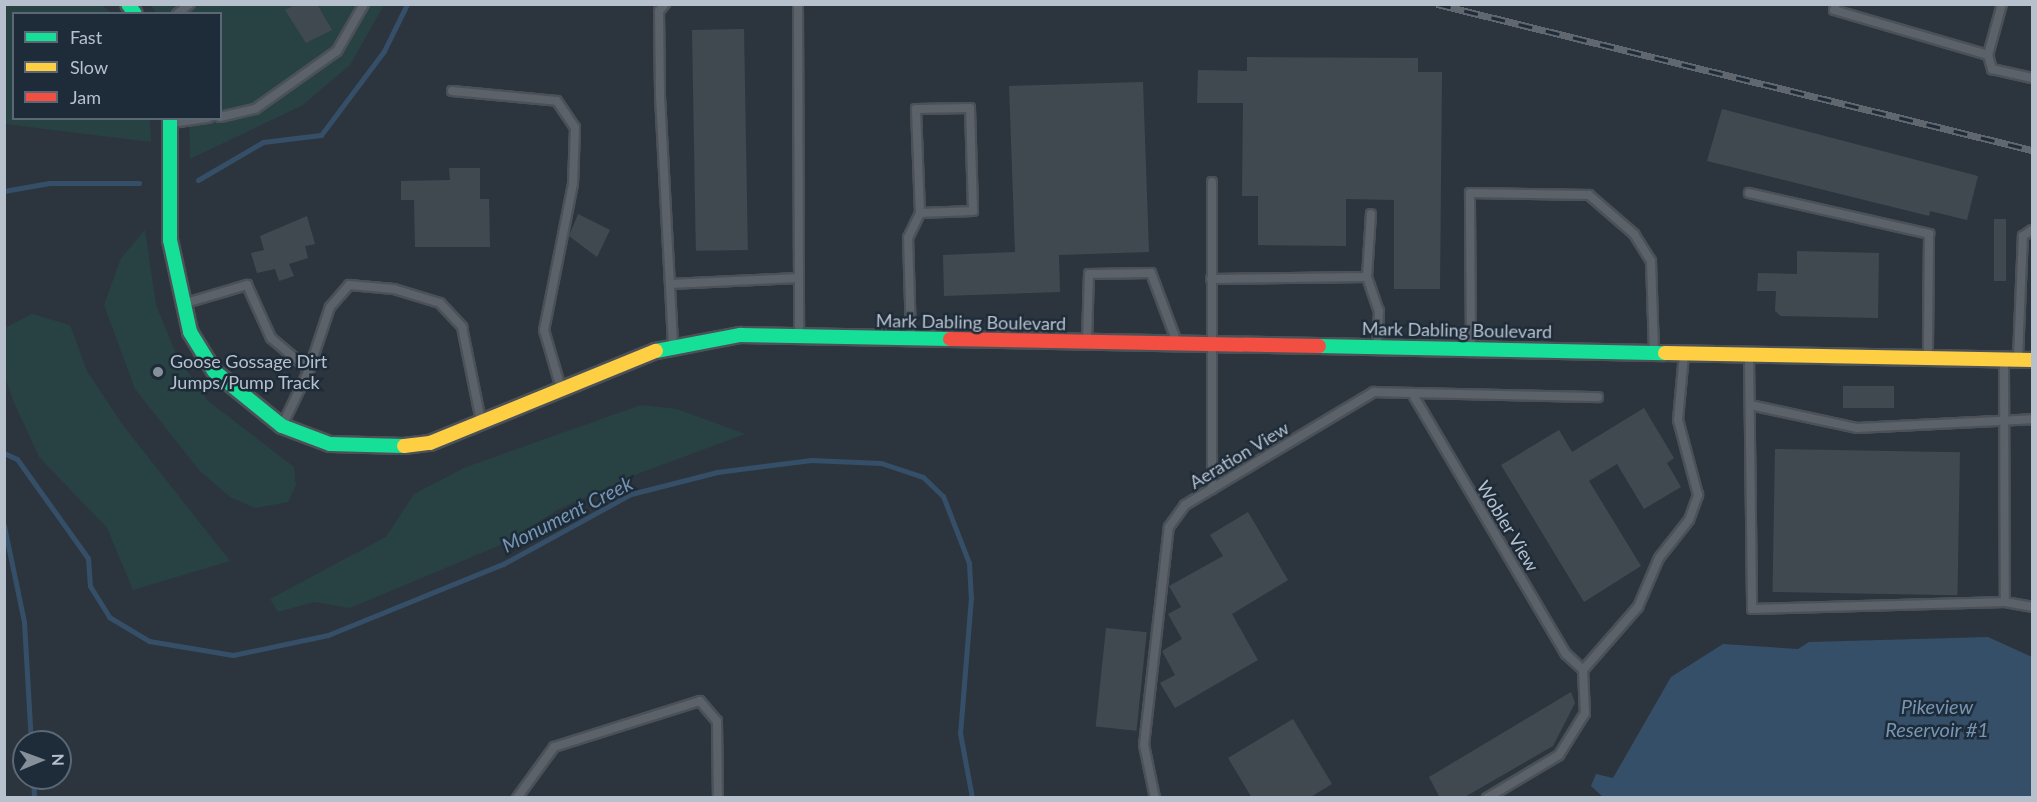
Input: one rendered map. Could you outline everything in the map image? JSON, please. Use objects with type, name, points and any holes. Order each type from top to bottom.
[{"type":"street","name":"Mark Dabling Boulevard","points":[[170,121],[170,240],[182,305],[190,332],[214,370],[282,426],[330,444],[375,449],[430,443],[673,344],[740,335],[2032,360]]},
{"type":"lane","points":[[222,117],[255,109],[337,51],[364,4]]},
{"type":"lane","points":[[665,4],[659,11],[660,96],[673,344]]},
{"type":"lane","points":[[798,4],[799,337]]},
{"type":"lane","points":[[1836,4],[1834,10],[1988,56]]},
{"type":"lane","points":[[2002,4],[1988,56],[1992,69],[2032,78]]},
{"type":"lane","points":[[452,91],[557,101],[575,128],[573,184],[544,330],[562,389]]},
{"type":"lane","points":[[912,339],[908,238],[920,213],[916,109],[970,108],[973,211],[920,213]]},
{"type":"lane","points":[[1212,182],[1210,344],[1212,489]]},
{"type":"lane","points":[[1471,348],[1470,193],[1589,195],[1625,226],[1652,261],[1654,352]]},
{"type":"lane","points":[[1749,193],[1929,234],[1928,358]]},
{"type":"lane","points":[[1371,214],[1367,277],[1378,311],[1377,347]]},
{"type":"lane","points":[[2004,602],[2003,417],[2023,236],[2032,230]]},
{"type":"lane","points":[[1088,342],[1089,274],[1151,273],[1178,343]]},
{"type":"lane","points":[[1211,279],[1367,277]]},
{"type":"lane","points":[[670,284],[798,278]]},
{"type":"lane","points":[[182,305],[247,285],[272,338],[309,370]]},
{"type":"lane","points":[[282,426],[309,370],[330,307],[349,285],[394,289],[440,303],[462,327],[481,423]]},
{"type":"lane","points":[[1487,798],[1559,755],[1585,713],[1583,670],[1638,607],[1659,558],[1689,520],[1698,495],[1678,420],[1684,352]]},
{"type":"lane","points":[[1749,353],[1752,609],[2004,602],[2032,607]]},
{"type":"lane","name":"Aeration View","points":[[1155,798],[1144,745],[1169,527],[1185,505],[1374,392],[1598,397]]},
{"type":"lane","name":"Wobler View","points":[[1412,393],[1566,654],[1583,670]]},
{"type":"lane","points":[[1750,405],[1857,428],[2003,417],[2032,419]]},
{"type":"lane","points":[[517,798],[554,747],[700,701],[717,721],[718,798]]},
{"type":"green space","points":[[4,5],[102,5],[110,12],[12,12],[12,120],[150,120],[151,142],[5,124]]},
{"type":"green space","points":[[150,5],[384,5],[350,65],[303,105],[190,159],[189,120],[222,120],[222,12],[155,12]]},
{"type":"green space","name":"Goose Gossage Dirt Jumps/Pump Track","points":[[145,230],[156,305],[177,356],[208,401],[294,467],[296,485],[288,502],[255,508],[230,497],[199,470],[135,389],[104,305],[121,258]]},
{"type":"green space","points":[[32,314],[70,325],[87,371],[122,424],[230,561],[133,590],[107,528],[39,457],[12,398],[5,377],[5,328]]},
{"type":"green space","points":[[641,405],[677,409],[745,434],[640,473],[559,509],[505,543],[350,608],[314,602],[278,612],[270,599],[386,537],[414,494],[466,467]]},
{"type":"water","name":"Pikeview Reservoir #1","points":[[1988,637],[2032,657],[2032,797],[1604,798],[1591,786],[1596,774],[1613,778],[1671,677],[1723,644],[1798,649],[1809,642]]},
{"type":"building","points":[[297,4],[317,4],[332,30],[306,43],[285,10]]},
{"type":"building","points":[[744,29],[748,250],[696,251],[692,30]]},
{"type":"building","points":[[1247,57],[1418,58],[1418,72],[1442,72],[1440,289],[1394,289],[1394,200],[1346,199],[1346,246],[1258,245],[1258,196],[1242,196],[1243,103],[1197,103],[1198,70],[1247,71]]},
{"type":"building","points":[[1143,82],[1149,252],[1059,255],[1060,292],[944,296],[943,255],[1015,252],[1009,86]]},
{"type":"building","points":[[1722,109],[1978,176],[1967,220],[1930,211],[1929,216],[1707,161]]},
{"type":"building","points":[[449,168],[480,168],[480,199],[489,199],[490,247],[415,247],[414,200],[401,200],[401,181],[450,180]]},
{"type":"building","points":[[578,214],[610,230],[597,257],[569,236]]},
{"type":"building","points":[[307,216],[315,244],[305,246],[308,258],[289,264],[294,276],[279,281],[275,269],[257,273],[251,253],[264,250],[260,236]]},
{"type":"building","points":[[1994,219],[2006,219],[2006,281],[1994,281]]},
{"type":"building","points":[[1797,251],[1879,253],[1878,318],[1781,316],[1775,311],[1776,291],[1757,291],[1758,273],[1797,274]]},
{"type":"building","points":[[1843,386],[1894,386],[1894,408],[1843,408]]},
{"type":"building","points":[[1644,408],[1674,458],[1667,463],[1681,487],[1644,509],[1617,464],[1589,481],[1641,566],[1584,602],[1501,465],[1559,430],[1572,452]]},
{"type":"building","points":[[1775,449],[1960,452],[1957,595],[1773,592]]},
{"type":"building","points":[[1248,512],[1288,580],[1232,614],[1258,660],[1175,708],[1160,683],[1175,675],[1162,651],[1182,639],[1168,614],[1181,607],[1169,586],[1223,556],[1210,535]]},
{"type":"building","points":[[1106,628],[1147,632],[1136,731],[1096,726]]},
{"type":"building","points":[[1571,692],[1575,703],[1553,746],[1463,798],[1440,798],[1429,777]]},
{"type":"building","points":[[1293,719],[1332,784],[1309,798],[1252,798],[1228,758]]},
{"type":"waterway","points":[[198,180],[263,142],[321,135],[384,51],[407,4]]},
{"type":"waterway","points":[[4,191],[49,183],[139,183]]},
{"type":"waterway","name":"Monument Creek","points":[[4,453],[17,459],[88,558],[90,586],[109,617],[149,641],[233,655],[328,635],[503,564],[631,494],[717,472],[811,460],[881,463],[923,477],[943,496],[969,563],[971,597],[960,733],[972,798]]},
{"type":"waterway","points":[[4,526],[24,622],[30,730]]},
{"type":"waterway","points":[[34,790],[34,798]]},
{"type":"railway","points":[[1437,4],[2032,150]]},
{"type":"traffic: fast","points":[[128,4],[134,12]]},
{"type":"traffic: fast","points":[[170,120],[170,240],[190,332],[214,371],[282,426],[330,444],[404,446]]},
{"type":"traffic: fast","points":[[656,351],[740,335],[950,339]]},
{"type":"traffic: fast","points":[[1319,346],[1665,353]]},
{"type":"traffic: slow","points":[[404,446],[430,443],[656,351]]},
{"type":"traffic: slow","points":[[1665,353],[2032,360]]},
{"type":"traffic: jam","points":[[950,339],[1319,346]]},
{"type":"place","name":"Goose Gossage Dirt Jumps/Pump Track","points":[[158,372]]}]
